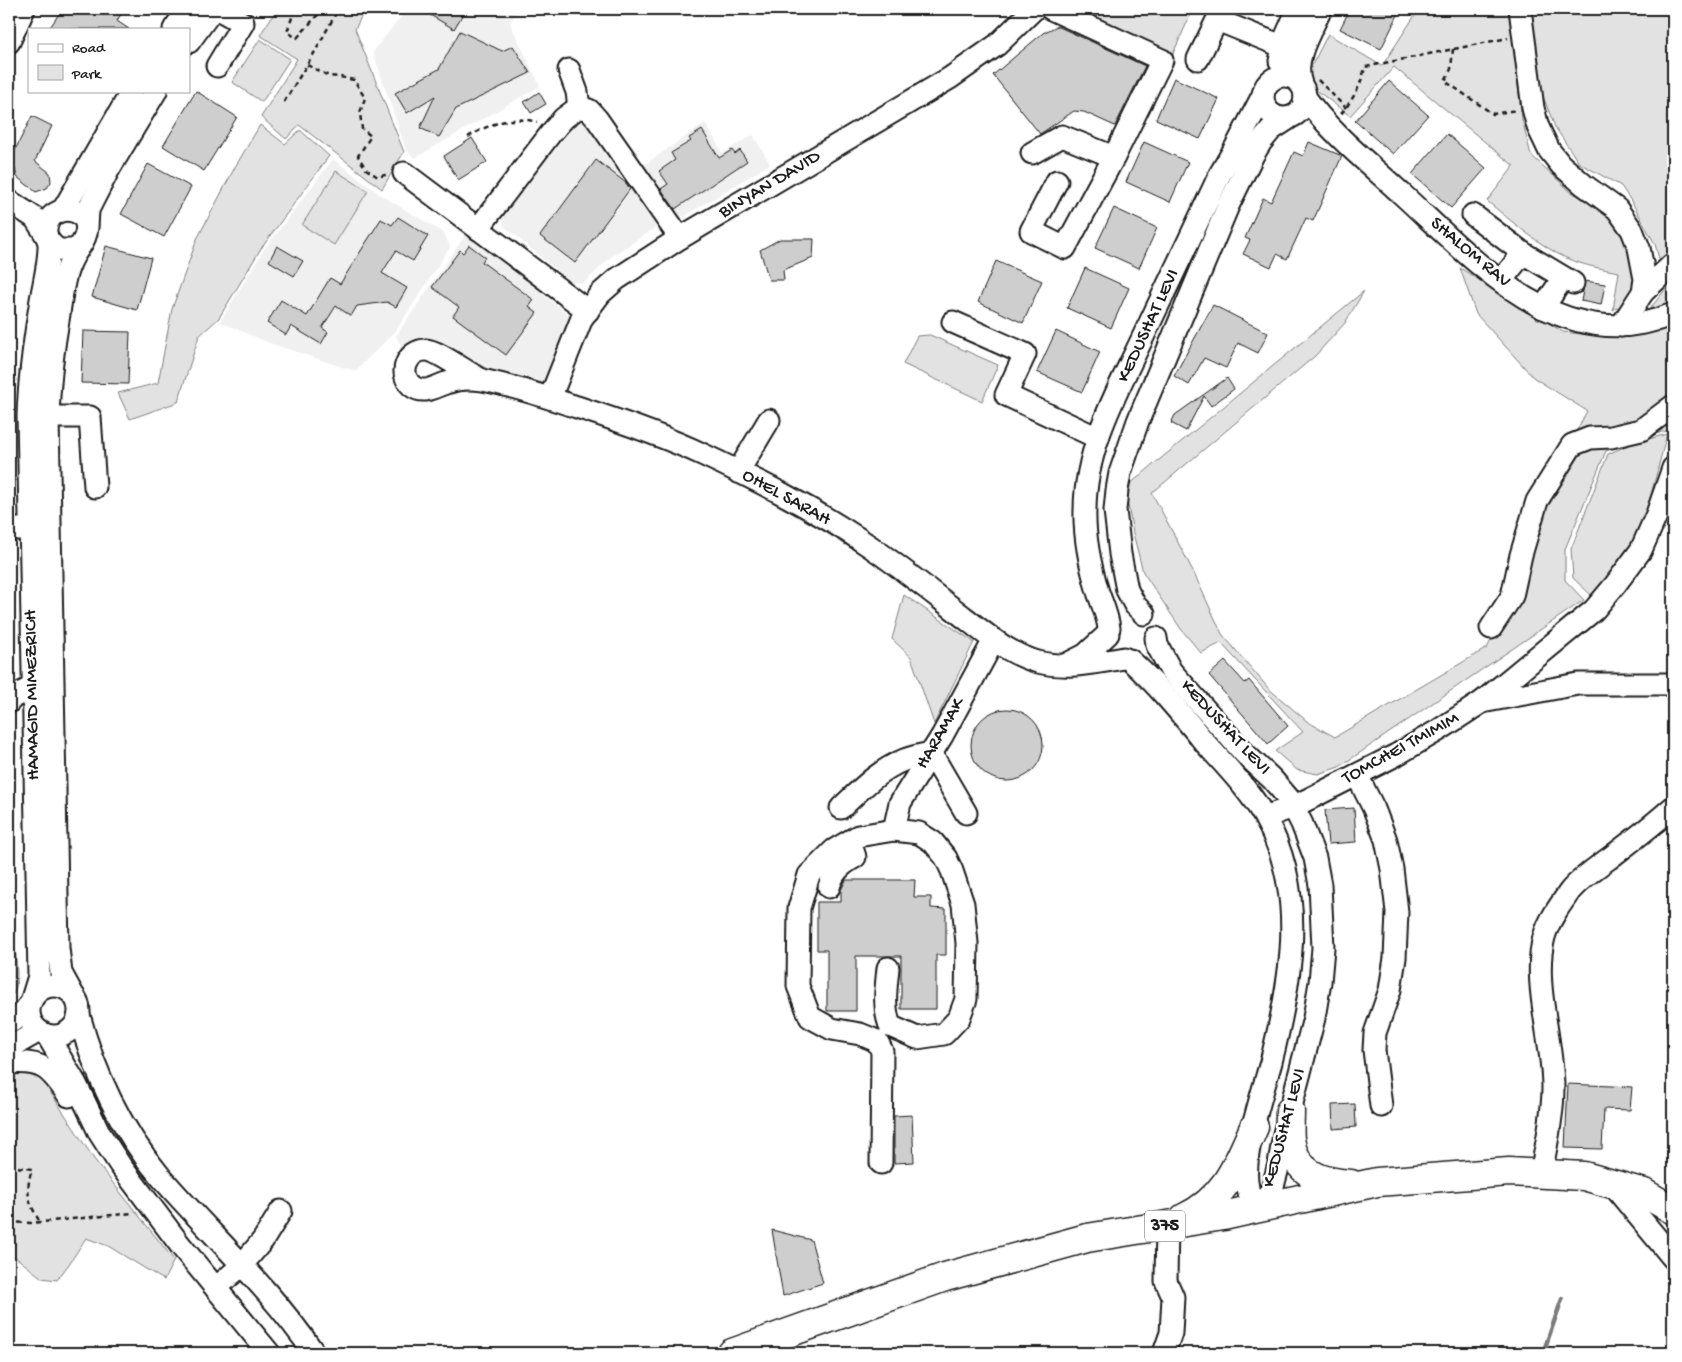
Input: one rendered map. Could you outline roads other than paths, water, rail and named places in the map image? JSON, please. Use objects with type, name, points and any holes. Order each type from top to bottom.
[{"type":"main road","points":[[1290,1111],[1290,1139],[1295,1157],[1308,1172],[1320,1179],[1365,1185]]},
{"type":"main road","points":[[1167,1225],[1200,1211],[1219,1194],[1240,1162],[1254,1127]]},
{"type":"main road","name":"375","points":[[732,1353],[945,1277],[1087,1238],[1254,1210],[1377,1182],[1509,1172],[1584,1176],[1644,1193],[1673,1210]]},
{"type":"street","points":[[10,34],[24,9]]},
{"type":"street","points":[[175,28],[188,9]]},
{"type":"street","points":[[190,41],[213,9]]},
{"type":"street","points":[[217,66],[243,23],[218,9]]},
{"type":"street","name":"BINYAN DAVID","points":[[550,398],[582,318],[600,294],[616,279],[680,238],[950,78],[997,45],[1034,9]]},
{"type":"street","points":[[1051,9],[1162,60],[1114,157],[1065,248],[1031,231],[1057,180]]},
{"type":"street","name":"KEDUSHAT LEVI","points":[[1108,631],[1107,615],[1090,561],[1084,510],[1087,481],[1098,438],[1220,174],[1267,88],[1280,60],[1286,36],[1298,9]]},
{"type":"street","points":[[1307,86],[1294,78],[1278,77],[1267,88],[1263,104],[1269,113],[1277,118],[1291,117],[1302,108],[1307,86],[1298,71],[1302,52],[1321,9]]},
{"type":"street","points":[[1520,9],[1533,108],[1538,127],[1549,150],[1561,165],[1617,210],[1632,230],[1639,248],[1645,279],[1643,292]]},
{"type":"street","points":[[1198,58],[1217,20],[1284,46]]},
{"type":"street","points":[[569,70],[577,92],[579,106]]},
{"type":"street","name":"SHALOM RAV","points":[[1307,86],[1317,113],[1336,132],[1477,263],[1519,294],[1563,317],[1590,324],[1621,326],[1673,314]]},
{"type":"street","points":[[48,238],[48,220],[59,212],[78,187],[131,92]]},
{"type":"street","name":"HAMAGID MIMEZRICH","points":[[72,993],[61,973],[58,948],[48,417],[49,379],[63,285],[69,263],[83,238],[88,210],[109,169],[155,92]]},
{"type":"street","points":[[579,106],[589,110],[597,119],[680,238]]},
{"type":"street","points":[[478,229],[551,133],[564,118],[579,106]]},
{"type":"street","name":"KEDUSHAT LEVI","points":[[1144,614],[1135,605],[1127,590],[1120,554],[1116,510],[1120,473],[1138,421],[1240,181],[1261,142],[1272,130],[1291,117]]},
{"type":"street","name":"SHALOM RAV","points":[[1291,117],[1320,125],[1336,132]]},
{"type":"street","points":[[1032,153],[1062,136],[1114,157]]},
{"type":"street","points":[[404,173],[588,311]]},
{"type":"street","points":[[17,206],[35,213],[75,212],[81,216],[83,238],[66,251],[59,250],[48,238],[35,218],[17,206]]},
{"type":"street","points":[[1473,215],[1523,253],[1568,280],[1543,308]]},
{"type":"street","name":"HAMAGID MIMEZRICH","points":[[31,1002],[39,976],[33,687],[19,529],[28,443],[30,378],[44,281],[50,253],[48,238]]},
{"type":"street","points":[[1501,281],[1523,253]]},
{"type":"street","points":[[1621,326],[1643,292],[1673,264]]},
{"type":"street","points":[[953,322],[1025,354],[1006,395],[1098,438]]},
{"type":"street","name":"OHEL SARAH","points":[[482,380],[550,398],[632,425],[702,454],[738,472],[815,513],[871,547],[994,640],[1022,656],[1037,662],[1053,665],[1127,659]]},
{"type":"street","points":[[1491,628],[1512,596],[1521,555],[1537,501],[1572,445],[1590,438],[1611,437],[1641,430],[1673,406]]},
{"type":"street","points":[[48,417],[90,417],[95,487]]},
{"type":"street","points":[[738,472],[769,420]]},
{"type":"street","name":"TOMCHEI TMIMIM","points":[[1265,817],[1293,807],[1396,755],[1440,730],[1482,702],[1594,610],[1641,550],[1657,514],[1673,468]]},
{"type":"street","points":[[1065,665],[1085,655],[1108,631],[1115,617],[1120,614],[1132,611],[1144,614],[1152,622],[1156,638],[1152,650],[1147,654],[1142,657],[1127,659],[1113,651],[1108,640],[1108,631]]},
{"type":"street","name":"KEDUSHAT LEVI","points":[[1156,638],[1157,645],[1171,670],[1245,754],[1272,779],[1290,800],[1302,824],[1315,858],[1320,885],[1323,948],[1314,1018],[1272,1190],[1254,1210]]},
{"type":"street","name":"HARAMAK","points":[[894,830],[900,803],[931,753],[994,640]]},
{"type":"street","name":"KEDUSHAT LEVI","points":[[1127,659],[1154,682],[1228,769],[1265,817],[1285,867],[1289,889],[1292,947],[1284,1012],[1247,1157],[1247,1186],[1254,1210]]},
{"type":"street","points":[[1482,702],[1578,684],[1673,684]]},
{"type":"street","points":[[9,702],[13,697],[33,687]]},
{"type":"street","points":[[841,808],[863,786],[884,770],[905,759],[931,753],[966,814]]},
{"type":"street","points":[[1357,775],[1374,809],[1386,840],[1392,869],[1397,912],[1395,958],[1390,990],[1375,1033],[1374,1050],[1381,1106]]},
{"type":"street","points":[[1541,1174],[1553,1089],[1552,1061],[1540,976],[1544,936],[1552,917],[1572,889],[1588,874],[1673,807]]},
{"type":"street","points":[[881,1163],[882,1051],[877,1041],[860,1034],[832,1029],[810,1018],[798,986],[799,908],[809,875],[834,850],[858,836],[894,830],[919,833],[933,842],[946,858],[963,904],[967,943],[966,999],[959,1018],[944,1034],[917,1038],[890,1026],[885,1004],[888,968]]},
{"type":"street","points":[[829,887],[832,876],[842,864],[855,856],[850,841]]},
{"type":"street","points":[[9,1023],[19,1017],[36,993],[43,988],[58,986],[66,988],[72,993],[77,999],[87,1047],[122,1121],[141,1150],[159,1175],[242,1265],[294,1326],[314,1353]]},
{"type":"street","points":[[31,1002],[30,1019],[43,1033],[76,1084],[100,1134]]},
{"type":"street","points":[[9,1048],[43,1033],[55,1036],[63,1034],[71,1030],[79,1015]]},
{"type":"street","points":[[9,1063],[25,1062],[42,1066],[55,1075],[156,1212],[270,1353]]},
{"type":"street","points":[[1612,1184],[1673,1258]]},
{"type":"street","points":[[216,1288],[242,1265],[263,1240],[281,1211]]},
{"type":"street","points":[[1164,1353],[1171,1333],[1173,1297],[1166,1281],[1167,1225]]},
{"type":"waterway","points":[[1543,1353],[1562,1299]]}]
